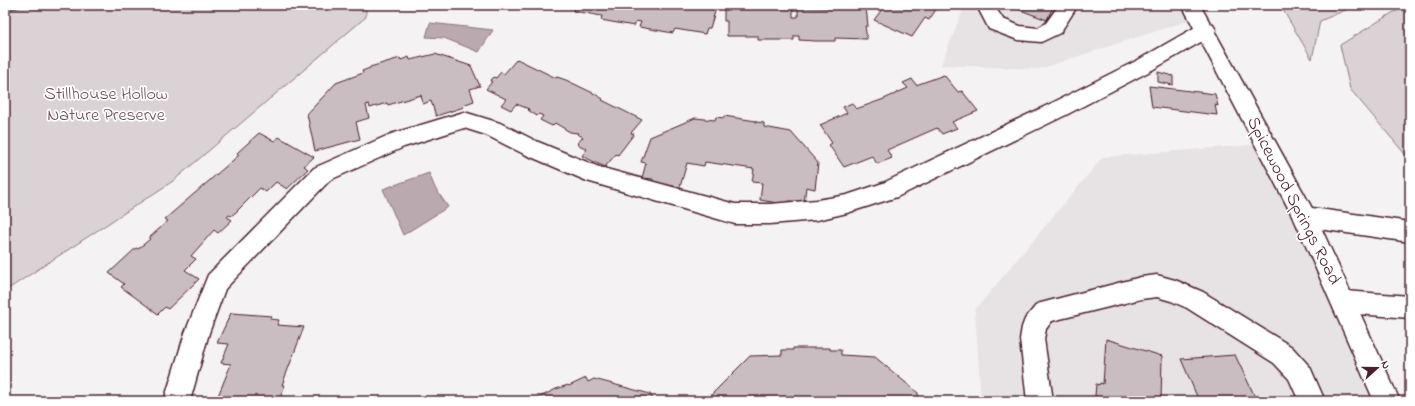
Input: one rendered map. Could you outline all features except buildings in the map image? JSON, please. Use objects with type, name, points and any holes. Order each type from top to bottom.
[{"type":"main road","points":[[990,5],[988,10],[996,24],[1018,34],[1041,35],[1053,28],[1069,5]]},
{"type":"main road","name":"Spicewood Springs Road","points":[[1191,5],[1206,30],[1305,217],[1387,401]]},
{"type":"main road","points":[[177,401],[196,333],[216,284],[322,174],[398,140],[464,120],[493,129],[529,147],[595,175],[736,214],[770,214],[817,210],[847,204],[889,190],[1059,109],[1145,65],[1206,30]]},
{"type":"main road","points":[[1305,217],[1410,232]]},
{"type":"main road","points":[[1040,401],[1032,339],[1034,328],[1045,312],[1115,294],[1157,286],[1175,291],[1195,300],[1283,355],[1304,378],[1312,401]]},
{"type":"main road","points":[[1344,302],[1410,307]]},
{"type":"shaded area","points":[[965,5],[1180,5],[1190,20],[1039,69],[941,65]]},
{"type":"shaded area","points":[[430,23],[493,30],[479,52],[444,38],[426,37]]},
{"type":"shaded area","points":[[1276,143],[1379,401],[981,401],[975,310],[1103,157]]},
{"type":"shaded area","points":[[429,173],[435,188],[448,207],[403,235],[383,189]]},
{"type":"green space","name":"Stillhouse Hollow Nature Preserve","points":[[5,5],[366,5],[366,17],[173,181],[5,291]]},
{"type":"green space","points":[[1280,5],[1357,5],[1320,21],[1312,59]]},
{"type":"green space","points":[[1410,5],[1410,160],[1350,89],[1340,45],[1392,13]]},
{"type":"waterway","points":[[5,8],[17,5]]}]
